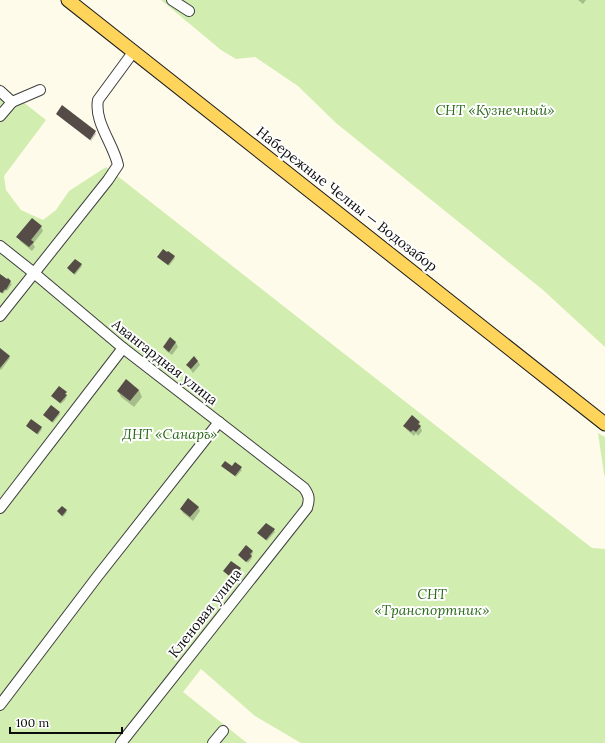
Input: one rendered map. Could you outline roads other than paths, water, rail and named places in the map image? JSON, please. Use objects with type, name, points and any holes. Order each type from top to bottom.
[{"type":"main road","name":"Набережные Челны — Водозабор","points":[[68,0],[605,424]]},
{"type":"street","points":[[172,0],[189,11]]},
{"type":"street","points":[[0,316],[108,180],[118,165],[116,155],[100,121],[97,107],[98,100],[134,51]]},
{"type":"street","points":[[0,116],[12,102],[40,90]]},
{"type":"street","points":[[0,91],[12,102]]},
{"type":"street","name":"Авангардная улица","points":[[0,246],[124,348],[304,488],[309,494],[309,500]]},
{"type":"street","points":[[0,508],[124,348]]},
{"type":"street","points":[[0,705],[97,577],[219,422]]},
{"type":"street","name":"Кленовая улица","points":[[121,743],[307,508],[309,500]]},
{"type":"street","points":[[213,743],[222,731]]},
{"type":"park label","name":"СНТ «Кузнечный»","points":[[495,110]]},
{"type":"park label","name":"ДНТ «Санаръ»","points":[[170,434]]},
{"type":"park label","name":"СНТ «Транспортник»","points":[[432,602]]}]
